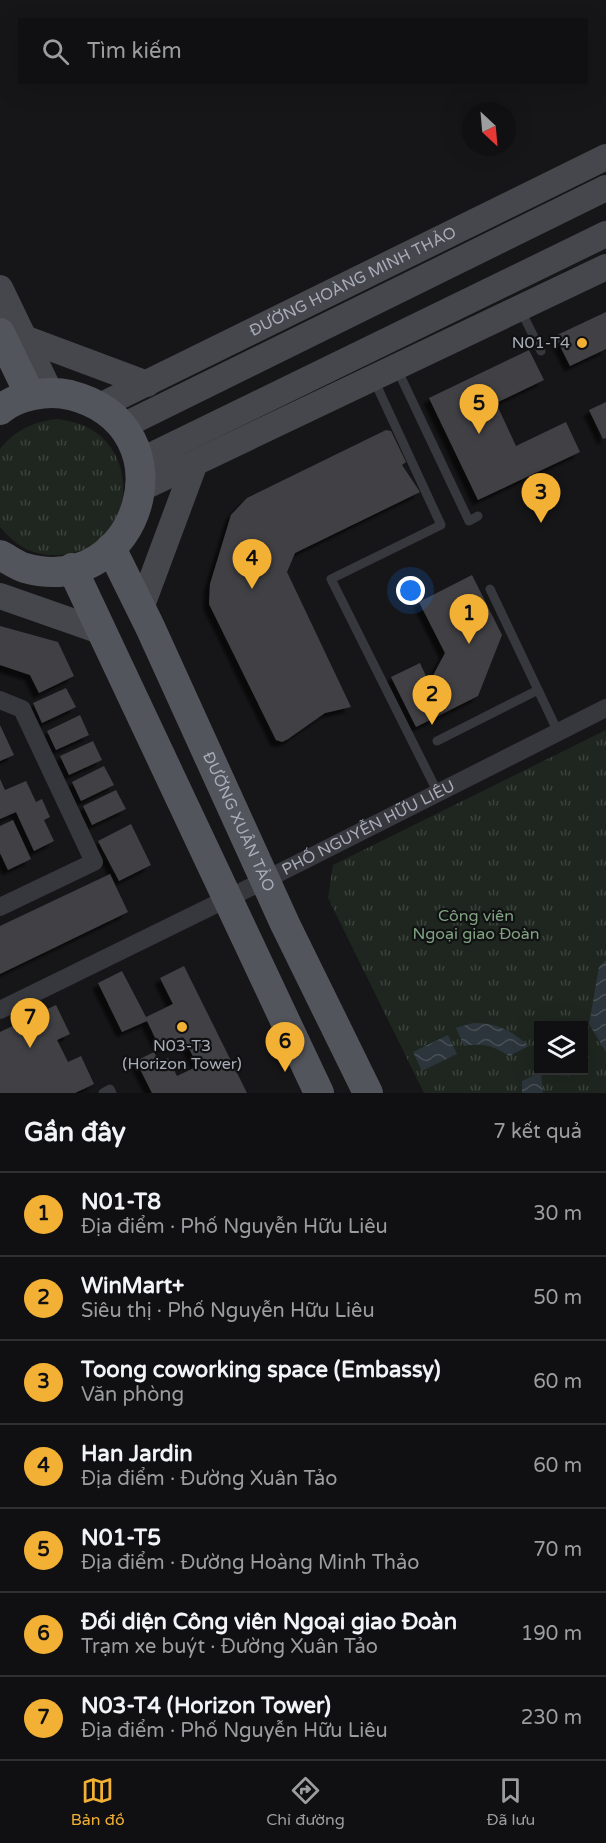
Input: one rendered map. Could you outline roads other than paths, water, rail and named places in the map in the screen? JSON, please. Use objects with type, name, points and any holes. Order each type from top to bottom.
[{"type":"main road","name":"ĐƯỜNG HOÀNG MINH THẢO","points":[[98,407],[606,158]]},
{"type":"main road","name":"ĐƯỜNG HOÀNG MINH THẢO","points":[[121,427],[606,188]]},
{"type":"main road","points":[[139,476],[606,234]]},
{"type":"main road","points":[[139,476],[195,463],[606,267]]},
{"type":"main road","points":[[0,288],[12,336],[41,394]]},
{"type":"main road","points":[[12,336],[147,384]]},
{"type":"main road","points":[[0,410],[41,394],[59,393],[87,400],[113,416],[131,440],[139,476],[140,499],[129,527],[111,548],[83,566],[54,572],[24,567],[2,558]]},
{"type":"main road","points":[[141,608],[195,463]]},
{"type":"main road","name":"ĐƯỜNG XUÂN TẢO","points":[[111,548],[141,608],[265,880],[368,1093]]},
{"type":"main road","points":[[72,568],[319,1093]]},
{"type":"main road","points":[[0,596],[103,632]]},
{"type":"street","points":[[0,700],[22,709],[94,862],[0,907]]},
{"type":"street","name":"PHỐ NGUYỄN HỮU LIÊU","points":[[0,1010],[265,880],[606,708]]},
{"type":"lane","points":[[519,307],[541,351]]},
{"type":"lane","points":[[396,367],[469,521],[478,516]]},
{"type":"lane","points":[[372,378],[441,525],[330,579],[438,793]]},
{"type":"lane","points":[[490,589],[558,732]]},
{"type":"lane","points":[[437,741],[538,690]]},
{"type":"lane","points":[[103,1093],[110,1089],[112,1093]]},
{"type":"water","points":[[606,960],[606,1052],[589,1024],[599,967]]},
{"type":"water","points":[[473,1023],[490,1024],[503,1028],[529,1046],[509,1056],[488,1046],[477,1044],[464,1046],[456,1028]]},
{"type":"water","points":[[448,1035],[457,1054],[422,1071],[413,1052]]},
{"type":"water","points":[[535,1075],[541,1075],[543,1093],[522,1093],[522,1081]]},
{"type":"place","name":"N01-T4","points":[[582,343]]},
{"type":"place","name":"N01-T5","points":[[479,434]]},
{"type":"place","name":"Toong coworking space (Embassy)","points":[[541,523]]},
{"type":"place","name":"Han Jardin","points":[[252,589]]},
{"type":"place","name":"N01-T8","points":[[469,644]]},
{"type":"place","name":"WinMart+","points":[[432,725]]},
{"type":"place","name":"N03-T3 (Horizon Tower)","points":[[182,1027]]},
{"type":"place","name":"N03-T4 (Horizon Tower)","points":[[30,1048]]},
{"type":"place","name":"Đối diện Công viên Ngoại giao Đoàn","points":[[285,1072]]},
{"type":"park label","name":"Công viên Ngoại giao Đoàn","points":[[476,925]]}]
